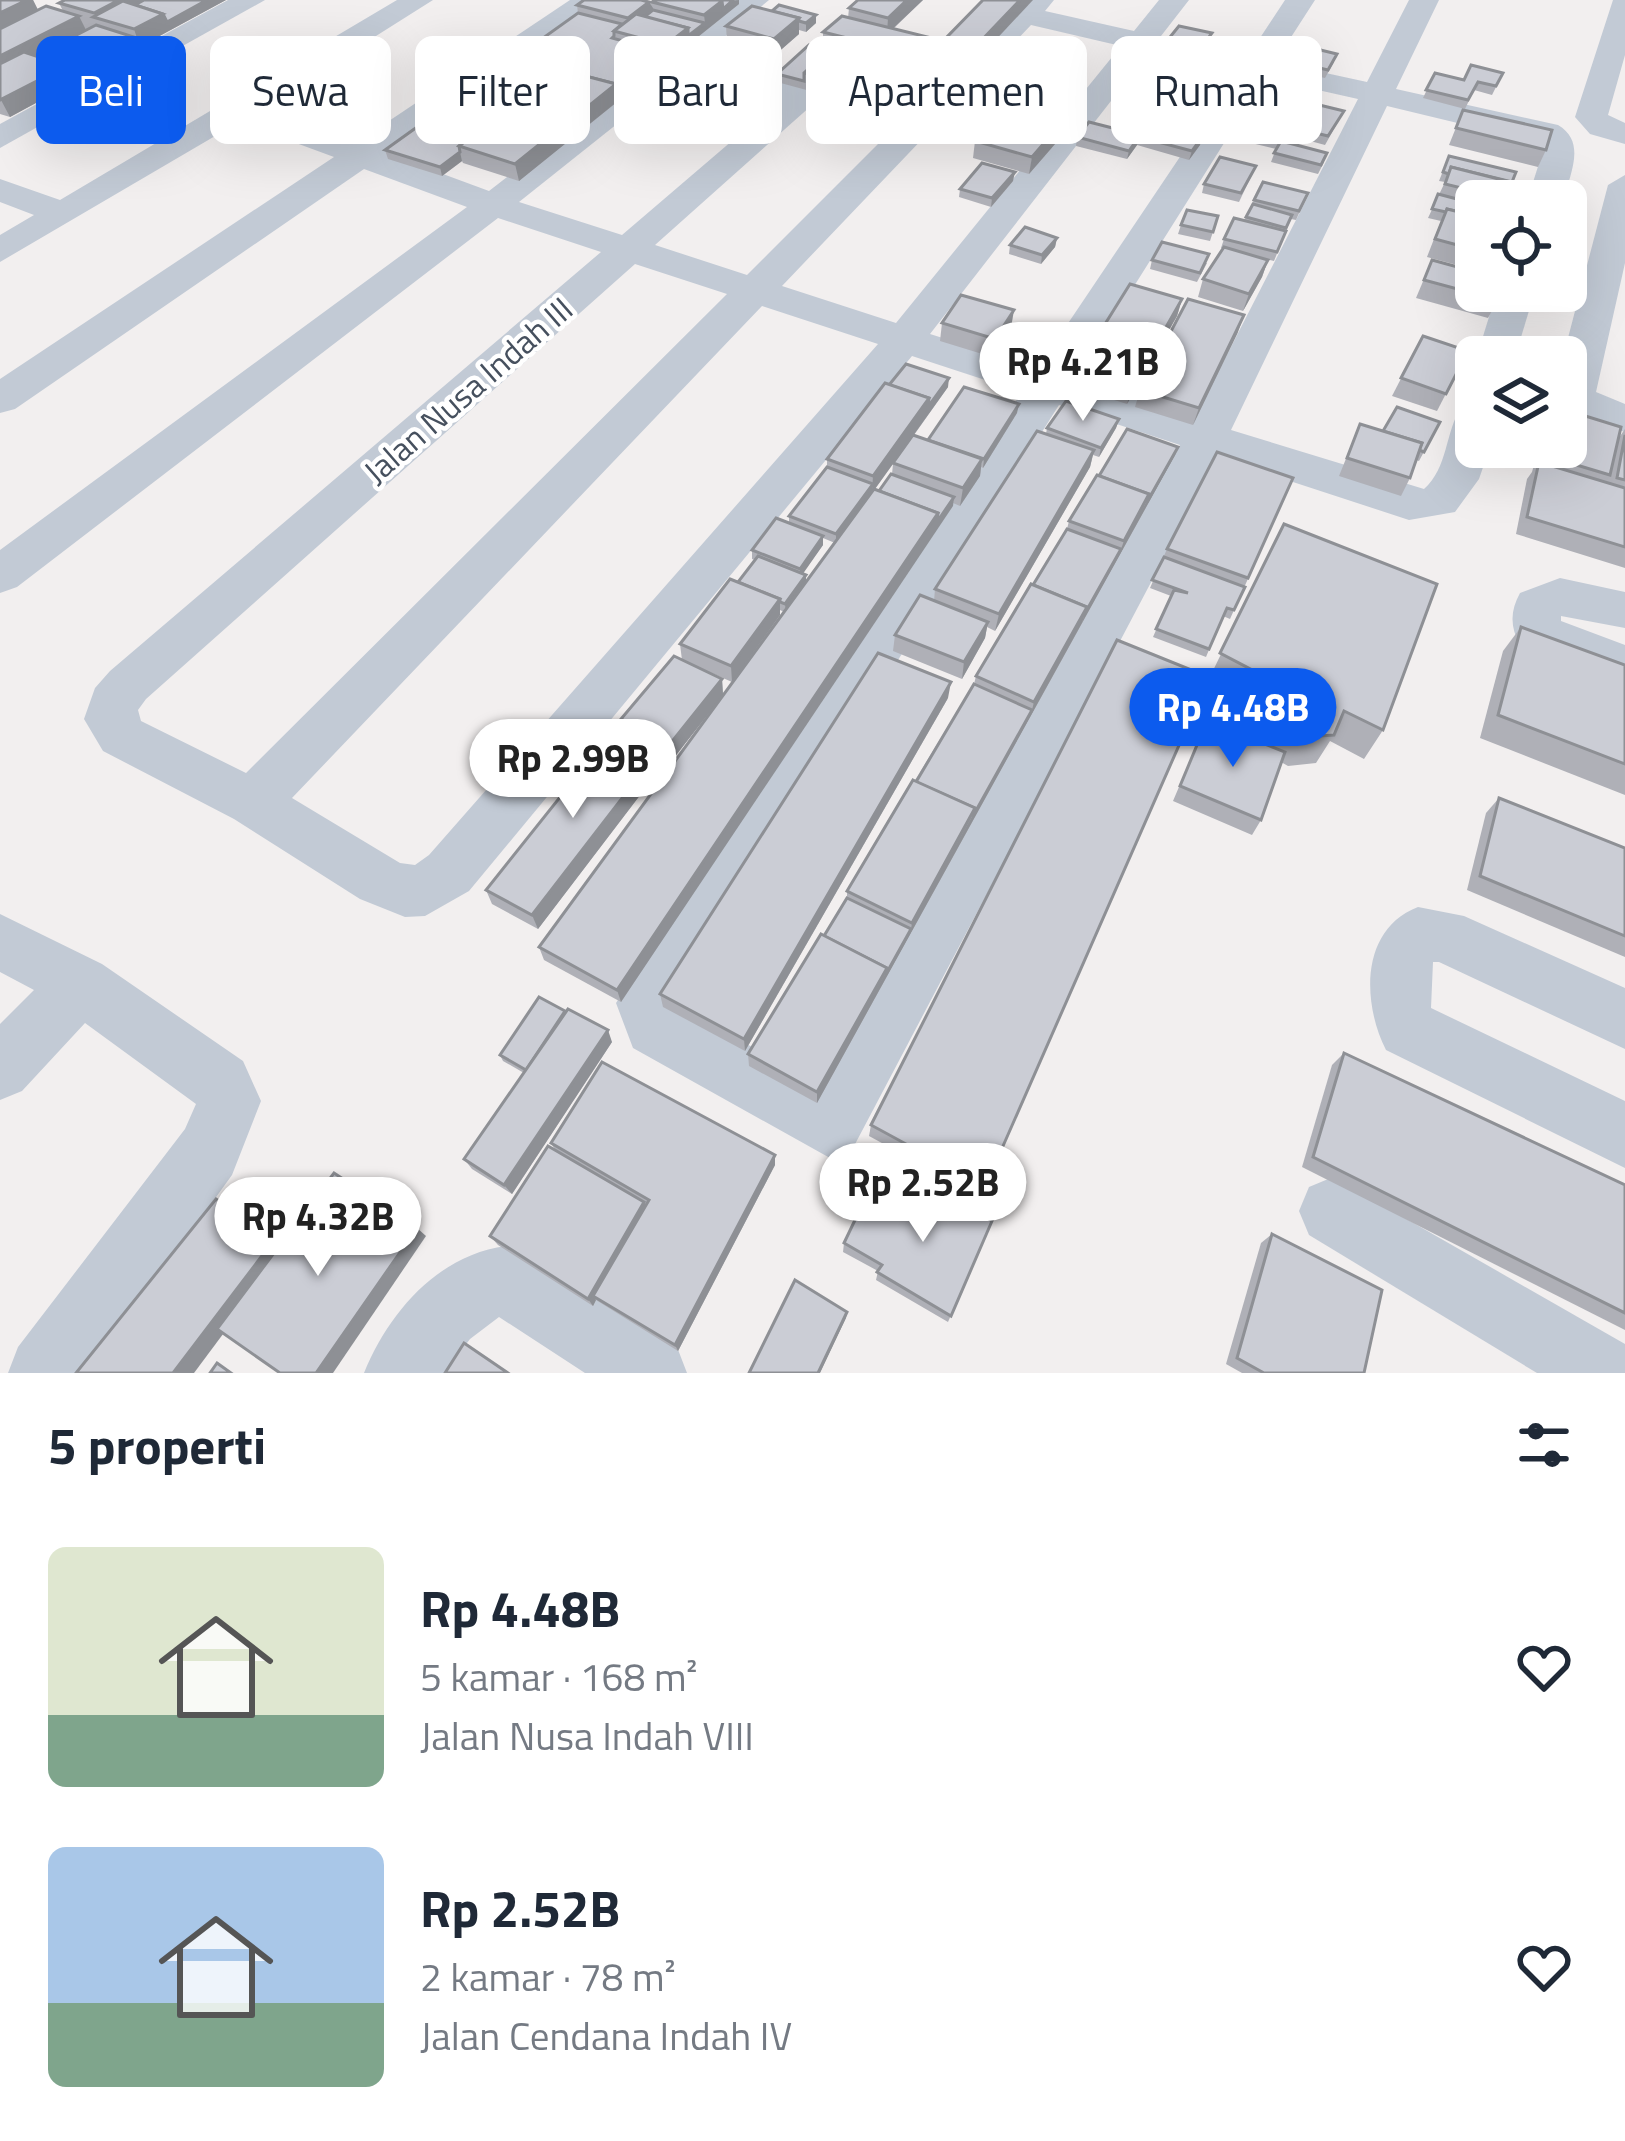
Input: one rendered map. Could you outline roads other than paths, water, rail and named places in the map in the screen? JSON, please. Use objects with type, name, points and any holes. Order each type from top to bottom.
[{"type":"street","points":[[0,138],[250,0]]},
{"type":"street","points":[[358,36],[418,0]]},
{"type":"street","points":[[0,399],[590,0]]},
{"type":"street","points":[[709,36],[754,0]]},
{"type":"street","points":[[1146,36],[1174,0]]},
{"type":"street","points":[[1276,36],[1300,0]]},
{"type":"street","points":[[1206,144],[647,1003],[655,1027],[830,1125],[1204,441],[1424,0]]},
{"type":"street","points":[[1625,4],[1591,117],[1602,127],[1625,134]]},
{"type":"street","points":[[1004,36],[1032,8],[1118,36]]},
{"type":"street","points":[[896,144],[253,802],[404,890],[425,890],[449,873],[903,341],[1111,79]]},
{"type":"street","points":[[1322,84],[1552,134],[1559,154],[1551,180]]},
{"type":"street","points":[[782,88],[806,94]]},
{"type":"street","name":"Jalan Nusa Indah III","points":[[253,802],[122,736],[110,719],[113,703],[128,685],[806,94]]},
{"type":"street","points":[[0,575],[614,110]]},
{"type":"street","points":[[5,242],[210,125]]},
{"type":"street","points":[[328,144],[493,205],[1204,441],[1428,507],[1450,496],[1459,468]]},
{"type":"street","points":[[1625,185],[1575,393],[1589,408],[1625,418]]},
{"type":"street","points":[[0,190],[62,213]]},
{"type":"street","points":[[1625,610],[1560,596],[1537,606],[1533,620],[1538,632],[1550,638],[1625,666]]},
{"type":"street","points":[[1625,1018],[1443,935],[1418,934],[1407,948],[1398,1004],[1408,1029],[1625,1135]]},
{"type":"street","points":[[0,941],[81,984],[220,1083],[229,1101],[209,1152],[44,1373]]},
{"type":"street","points":[[0,1069],[81,984]]},
{"type":"street","points":[[1333,1211],[1605,1373]]},
{"type":"street","points":[[400,1373],[457,1300],[490,1281],[506,1281],[651,1373]]}]
